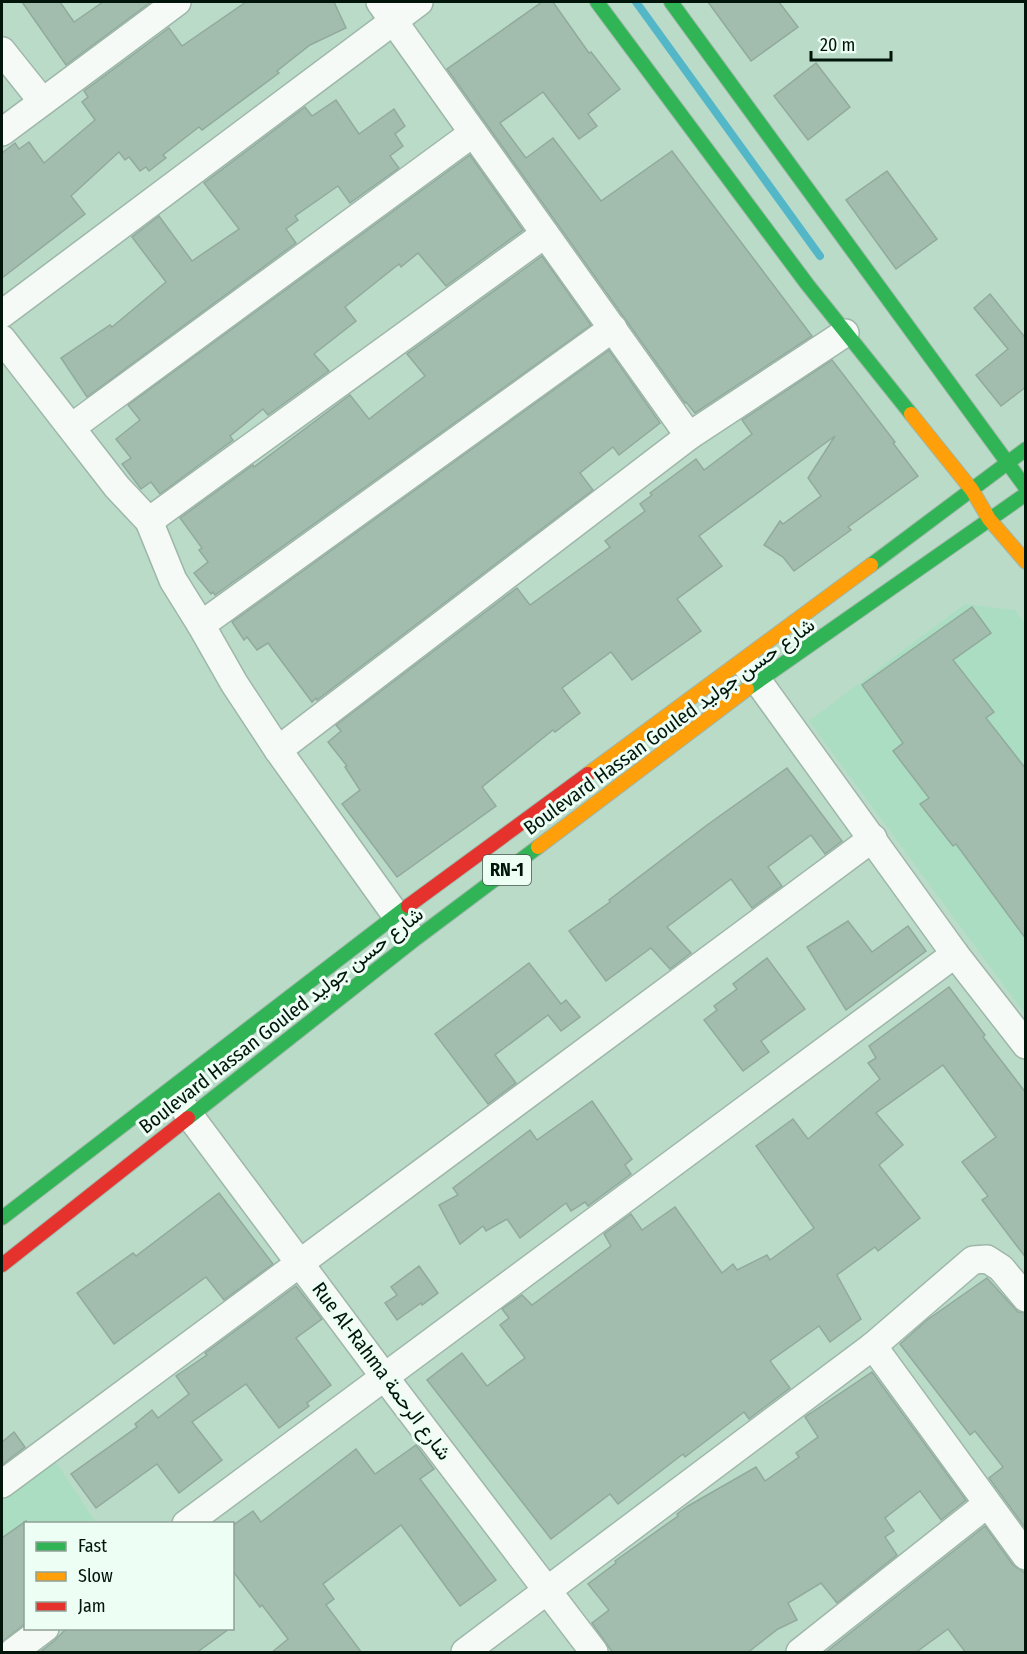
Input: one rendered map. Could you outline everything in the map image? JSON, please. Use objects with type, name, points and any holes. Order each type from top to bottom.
[{"type":"main road","points":[[597,2],[800,275],[972,490],[990,519],[1026,562]]},
{"type":"main road","points":[[671,2],[1026,488]]},
{"type":"main road","name":"Boulevard Hassan Gouled شارع حسن جوليد","points":[[2,1218],[398,914],[1026,449]]},
{"type":"main road","name":"Boulevard Hassan Gouled شارع حسن جوليد","points":[[2,1265],[414,940],[757,682],[1026,494]]},
{"type":"street","points":[[2,132],[42,100],[177,2]]},
{"type":"street","points":[[2,314],[387,11],[419,2]]},
{"type":"street","points":[[387,11],[689,436]]},
{"type":"street","points":[[2,51],[42,100]]},
{"type":"street","points":[[72,427],[473,133]]},
{"type":"street","points":[[149,521],[545,234]]},
{"type":"street","points":[[201,625],[613,328]]},
{"type":"street","points":[[278,750],[689,436],[845,333]]},
{"type":"street","points":[[2,339],[117,487],[149,521],[173,580],[234,683],[278,750],[398,914],[414,940]]},
{"type":"street","points":[[743,659],[757,682],[873,838],[955,954],[1026,1045]]},
{"type":"street","points":[[2,1484],[873,838]]},
{"type":"street","points":[[189,1522],[383,1375],[955,954]]},
{"type":"street","name":"Rue Al-Rahma شارع الرحمة","points":[[171,1089],[190,1118],[594,1653]]},
{"type":"street","points":[[465,1653],[873,1346],[973,1260],[987,1259],[1001,1268],[1026,1298]]},
{"type":"street","points":[[873,1346],[1026,1556]]},
{"type":"street","points":[[800,1653],[987,1504]]},
{"type":"street","points":[[13,1653],[44,1630]]},
{"type":"shaded area","points":[[965,604],[1015,610],[1025,624],[1025,1014],[809,721]]},
{"type":"shaded area","points":[[51,1455],[95,1522],[24,1522],[24,1624],[2,1642],[2,1494]]},
{"type":"building","points":[[22,2],[60,2],[74,22],[103,2],[151,2],[66,65]]},
{"type":"building","points":[[246,2],[334,2],[346,28],[310,45],[277,71],[279,73],[202,130],[199,127],[163,155],[166,158],[149,171],[146,167],[140,171],[129,157],[125,160],[119,152],[71,196],[85,214],[2,278],[2,153],[15,143],[19,149],[29,142],[44,163],[95,120],[82,102],[88,97],[84,91],[169,28],[182,46]]},
{"type":"building","points":[[542,2],[553,2],[589,53],[591,52],[620,89],[588,114],[597,126],[579,139],[543,92],[500,123],[526,158],[553,138],[601,201],[672,151],[812,336],[695,413],[685,403],[447,69]]},
{"type":"building","points":[[708,2],[779,2],[798,27],[751,61]]},
{"type":"building","points":[[816,63],[850,107],[808,140],[774,96]]},
{"type":"building","points":[[336,100],[359,134],[394,109],[405,126],[395,134],[403,146],[390,156],[399,168],[350,203],[338,186],[295,216],[298,220],[286,229],[296,243],[87,397],[61,358],[110,325],[112,327],[166,282],[132,237],[159,216],[192,261],[239,229],[204,183],[305,107],[312,116]]},
{"type":"building","points":[[470,155],[523,230],[446,286],[418,253],[401,267],[399,264],[345,307],[356,321],[314,354],[329,371],[268,415],[263,409],[230,436],[233,440],[160,494],[151,482],[141,489],[122,464],[131,458],[116,439],[140,420],[128,405]]},
{"type":"building","points":[[887,171],[937,239],[896,269],[846,200]]},
{"type":"building","points":[[542,256],[591,325],[215,595],[213,592],[211,594],[194,573],[208,562],[199,550],[202,548],[180,518],[253,465],[254,467],[350,395],[369,419],[425,376],[407,354]]},
{"type":"building","points":[[990,294],[1024,336],[1026,335],[1026,387],[1001,406],[976,375],[1008,349],[974,308]]},
{"type":"building","points":[[609,350],[660,423],[619,455],[613,447],[580,473],[593,490],[317,700],[316,698],[312,702],[268,643],[257,650],[247,637],[244,640],[232,622]]},
{"type":"building","points":[[832,360],[918,476],[848,527],[851,530],[794,571],[783,557],[764,545],[780,521],[783,524],[821,496],[808,478],[835,436],[699,536],[722,566],[677,599],[701,631],[632,680],[611,652],[562,688],[580,713],[555,732],[553,730],[482,787],[496,806],[397,877],[342,804],[360,790],[345,767],[347,766],[328,742],[341,731],[336,725],[517,588],[530,605],[610,547],[605,541],[645,511],[640,504],[652,495],[650,493],[696,459],[704,470],[752,434],[742,420]]},
{"type":"building","points":[[972,607],[991,633],[953,660],[994,712],[986,718],[1026,769],[1026,939],[956,844],[953,846],[920,804],[929,798],[893,751],[903,743],[862,685]]},
{"type":"building","points":[[787,768],[842,841],[825,854],[811,835],[768,867],[782,886],[752,908],[731,879],[667,927],[691,953],[670,969],[651,948],[606,981],[569,931],[610,902],[609,900],[707,825]]},
{"type":"building","points":[[848,921],[872,952],[908,926],[926,951],[846,1010],[807,947]]},
{"type":"building","points":[[767,958],[805,1009],[761,1041],[769,1052],[743,1071],[704,1020],[717,1010],[714,1006],[737,989],[733,984]]},
{"type":"building","points":[[529,963],[561,1004],[566,1000],[580,1017],[561,1031],[548,1015],[495,1055],[516,1083],[488,1104],[435,1034]]},
{"type":"building","points":[[949,987],[985,1035],[983,1037],[1026,1093],[1026,1258],[982,1200],[988,1196],[962,1162],[996,1137],[943,1065],[876,1113],[903,1145],[879,1165],[920,1218],[878,1251],[875,1247],[837,1275],[861,1319],[830,1342],[819,1326],[770,1361],[790,1388],[749,1419],[744,1412],[685,1457],[683,1454],[618,1504],[610,1494],[551,1539],[427,1380],[462,1353],[487,1386],[525,1358],[500,1325],[509,1318],[502,1309],[522,1295],[532,1305],[611,1246],[604,1234],[631,1214],[642,1230],[675,1207],[722,1273],[733,1264],[737,1270],[767,1255],[770,1260],[814,1228],[756,1146],[793,1119],[808,1139],[880,1079],[868,1063],[876,1058],[869,1046]]},
{"type":"building","points":[[592,1101],[632,1159],[625,1165],[631,1174],[588,1206],[585,1202],[571,1211],[566,1203],[520,1238],[507,1219],[486,1231],[483,1226],[460,1244],[439,1205],[458,1195],[453,1188],[530,1130],[537,1140]]},
{"type":"building","points":[[219,1193],[273,1264],[224,1300],[206,1277],[114,1344],[77,1293],[133,1253],[136,1256]]},
{"type":"building","points":[[419,1266],[438,1293],[397,1320],[385,1303],[397,1295],[391,1287]]},
{"type":"building","points":[[987,1278],[1018,1312],[1026,1313],[1026,1529],[989,1478],[1003,1467],[975,1431],[970,1435],[900,1344],[927,1320]]},
{"type":"building","points":[[296,1286],[322,1319],[296,1338],[331,1385],[307,1403],[309,1406],[279,1428],[246,1384],[192,1422],[222,1460],[179,1493],[157,1464],[96,1508],[71,1474],[137,1427],[135,1424],[152,1410],[158,1418],[189,1394],[176,1376],[207,1355],[205,1353]]},
{"type":"building","points":[[872,1372],[966,1500],[941,1520],[920,1491],[885,1518],[894,1531],[885,1537],[897,1555],[837,1603],[821,1583],[788,1603],[797,1620],[778,1629],[747,1653],[613,1653],[592,1623],[609,1610],[588,1584],[688,1506],[756,1467],[765,1481],[799,1457],[796,1453],[818,1437],[805,1417]]},
{"type":"building","points":[[14,1432],[25,1447],[2,1465],[2,1442]]},
{"type":"building","points":[[416,1445],[434,1469],[420,1479],[496,1580],[460,1606],[401,1525],[323,1584],[334,1599],[326,1605],[362,1653],[271,1653],[288,1639],[234,1573],[234,1525],[253,1511],[261,1522],[356,1449],[375,1474]]},
{"type":"building","points":[[24,1522],[24,1625],[2,1642],[2,1538]]},
{"type":"building","points":[[985,1526],[1013,1565],[1026,1574],[1026,1653],[966,1653],[948,1629],[915,1653],[825,1653]]},
{"type":"building","points":[[65,1630],[228,1630],[196,1653],[39,1653]]},
{"type":"waterway","points":[[636,2],[820,256]]},
{"type":"traffic: fast","points":[[597,2],[807,284],[911,414]]},
{"type":"traffic: fast","points":[[671,2],[1026,488]]},
{"type":"traffic: fast","points":[[871,565],[1026,449]]},
{"type":"traffic: fast","points":[[747,689],[1026,494]]},
{"type":"traffic: fast","points":[[188,1118],[414,940],[538,847]]},
{"type":"traffic: fast","points":[[2,1218],[408,906]]},
{"type":"traffic: slow","points":[[911,414],[972,490],[989,519],[1026,562]]},
{"type":"traffic: slow","points":[[588,774],[871,565]]},
{"type":"traffic: slow","points":[[538,847],[747,689]]},
{"type":"traffic: jam","points":[[408,906],[588,774]]},
{"type":"traffic: jam","points":[[2,1265],[188,1118]]}]
